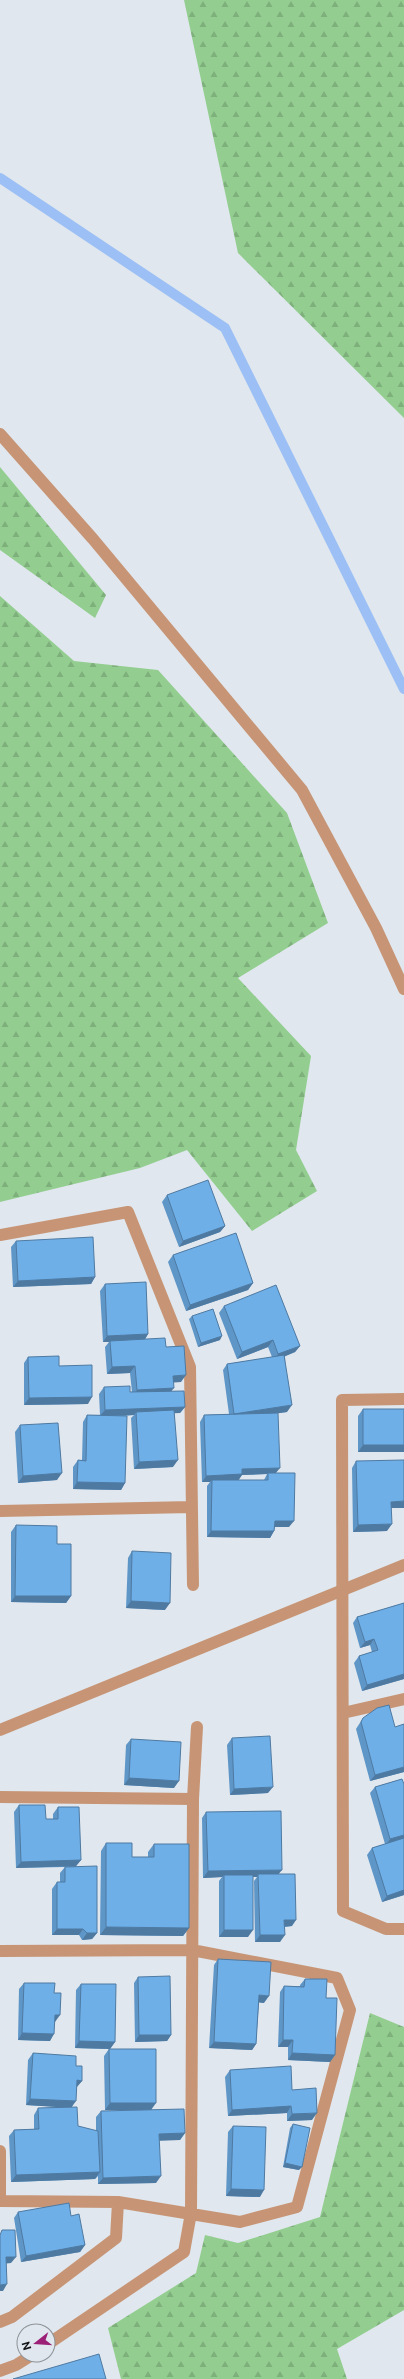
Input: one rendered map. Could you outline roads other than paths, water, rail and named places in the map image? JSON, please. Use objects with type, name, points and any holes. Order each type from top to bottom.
[{"type":"street","points":[[0,434],[93,539],[302,790],[376,928],[404,989]]},
{"type":"street","points":[[0,1235],[128,1212],[190,1367],[193,1586]]},
{"type":"street","points":[[404,1399],[342,1400],[344,1588],[343,1911],[386,1929],[404,1929]]},
{"type":"street","points":[[0,1511],[192,1507]]},
{"type":"street","points":[[0,1730],[344,1588],[404,1565]]},
{"type":"street","points":[[344,1713],[404,1699]]},
{"type":"street","points":[[56,2339],[184,2252],[191,2213],[193,1799],[197,1727]]},
{"type":"street","points":[[0,1797],[193,1799]]},
{"type":"street","points":[[0,1951],[192,1950],[337,1978],[350,2010],[297,2207],[240,2222],[118,2202],[0,2201],[0,2151]]},
{"type":"street","points":[[0,2322],[12,2317],[116,2238],[118,2202]]},
{"type":"street","points":[[0,2371],[20,2363]]},
{"type":"waterway","points":[[0,178],[225,328],[404,689]]}]
